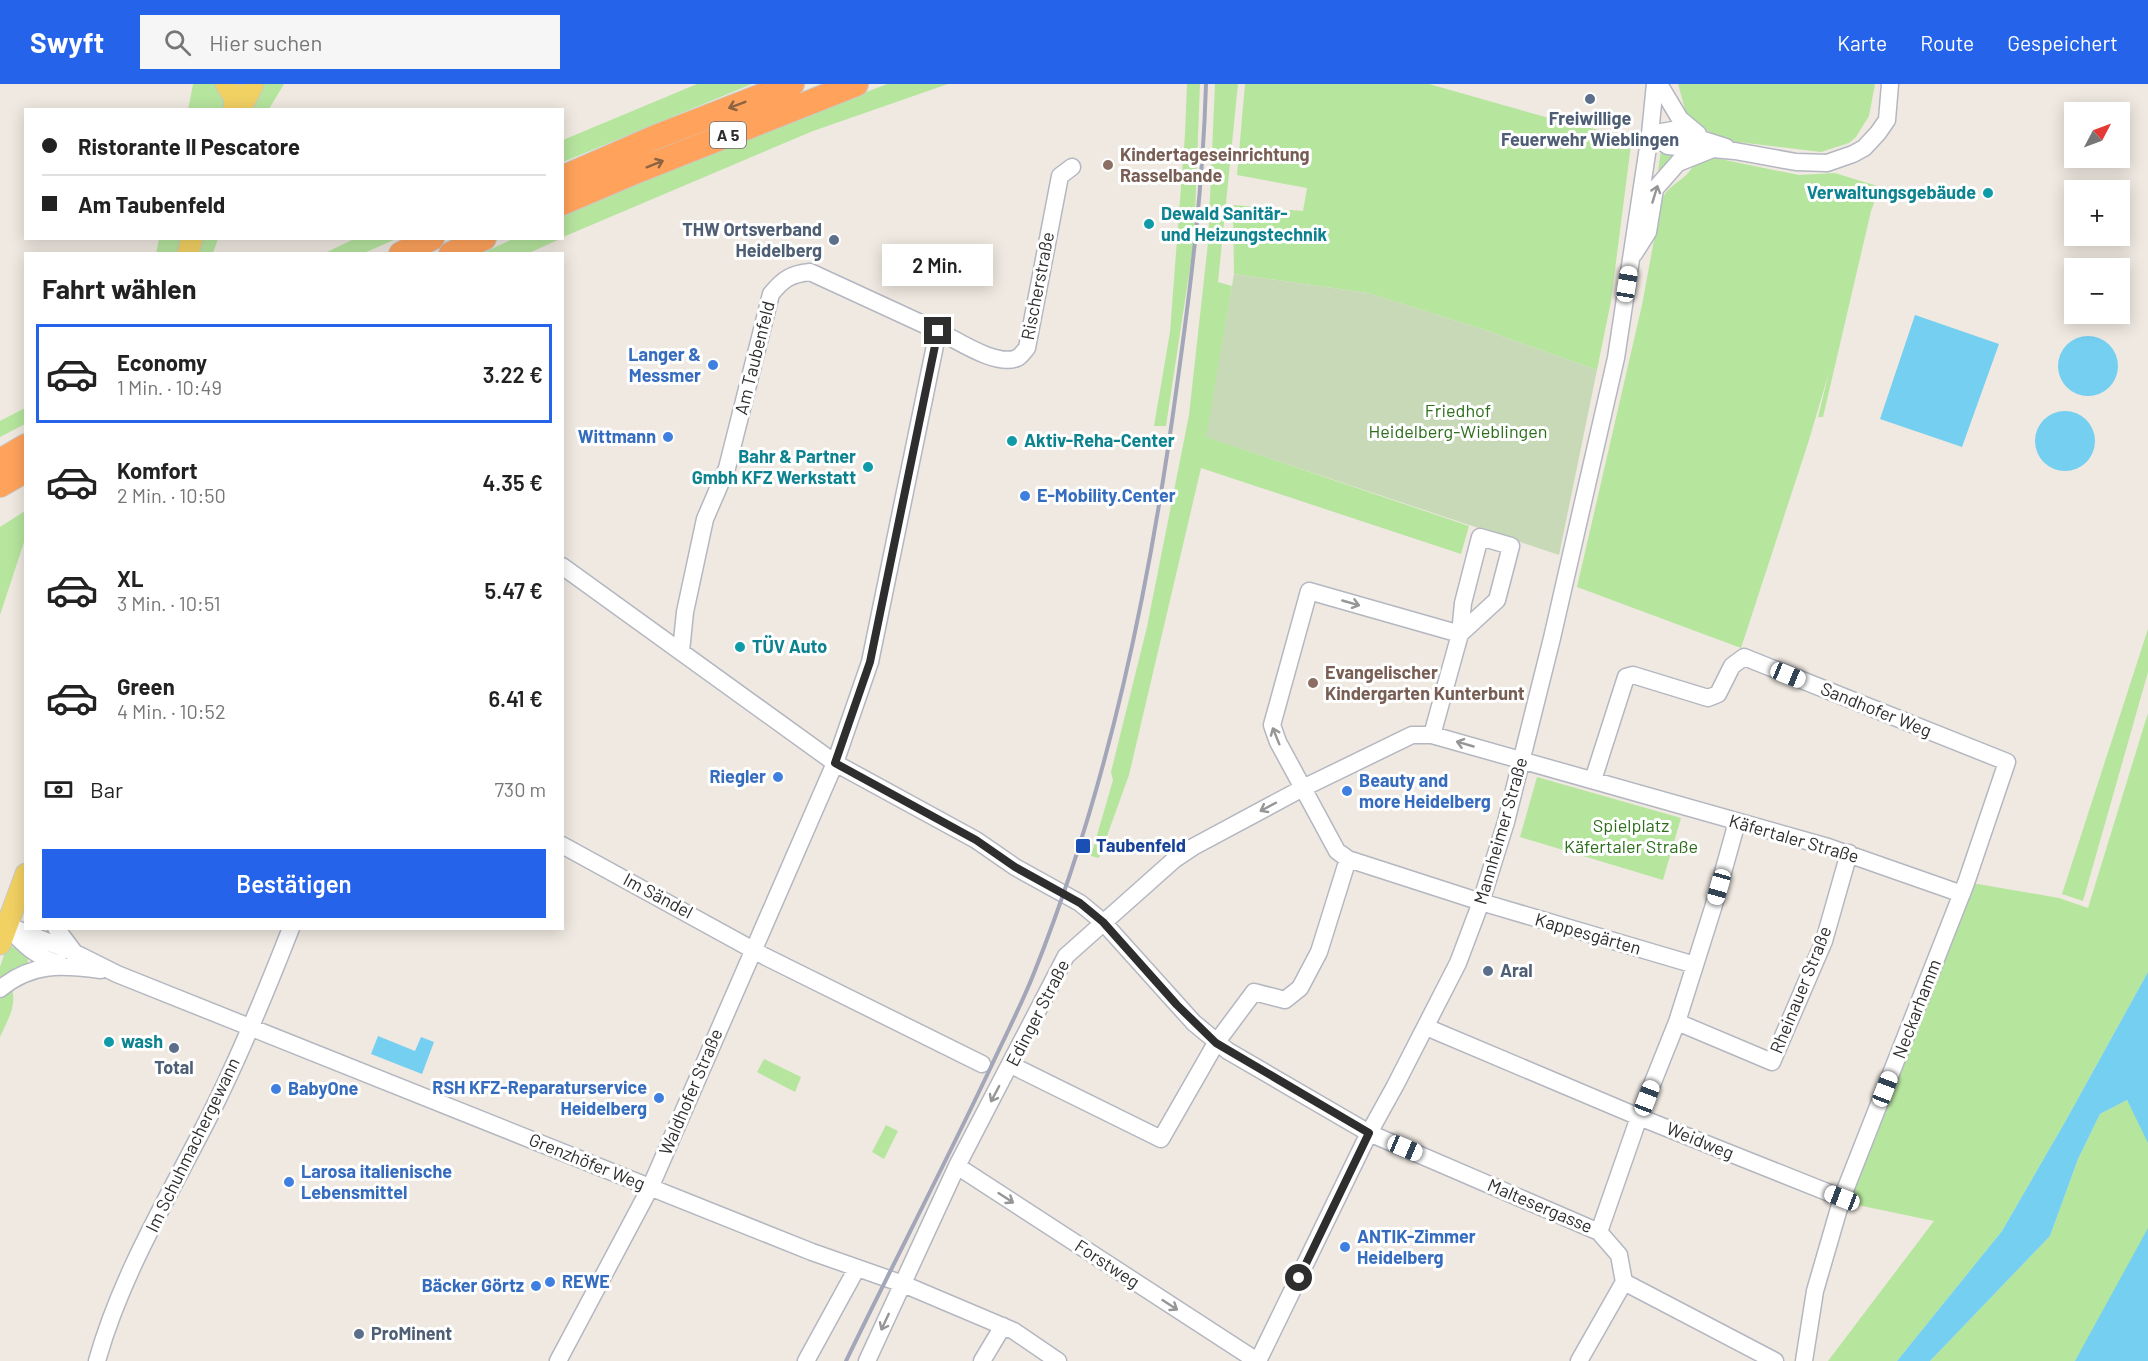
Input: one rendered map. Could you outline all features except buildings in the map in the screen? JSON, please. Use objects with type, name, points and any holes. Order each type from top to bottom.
[{"type":"highway","name":"A 5","points":[[564,177],[656,137],[792,84]]},
{"type":"highway","name":"A 5","points":[[564,202],[856,84]]},
{"type":"highway","points":[[405,252],[428,240]]},
{"type":"highway","points":[[455,252],[480,240]]},
{"type":"main road","points":[[226,84],[235,98],[234,108]]},
{"type":"main road","points":[[241,108],[250,84]]},
{"type":"main road","points":[[3,935],[24,879]]},
{"type":"street","name":"Mannheimer Straße","points":[[1258,1361],[1369,1133],[1458,963],[1481,902],[1506,822],[1552,638],[1616,358],[1657,84]]},
{"type":"street","points":[[1657,84],[1680,119],[1710,145]]},
{"type":"street","points":[[1650,134],[1673,130],[1710,145],[1736,151],[1796,162],[1827,163],[1864,148],[1878,133],[1887,120],[1890,84]]},
{"type":"street","points":[[1680,132],[1686,141],[1682,156]]},
{"type":"street","points":[[1650,134],[1682,156]]},
{"type":"street","points":[[1682,156],[1710,145]]},
{"type":"street","name":"Mannheimer Straße","points":[[1630,261],[1648,232],[1655,189],[1682,156]]},
{"type":"street","name":"Rischerstraße","points":[[938,331],[988,356],[1006,361],[1018,357],[1027,348],[1060,176],[1072,166]]},
{"type":"street","name":"Am Taubenfeld","points":[[681,651],[686,612],[705,519],[727,468],[771,294],[780,283],[795,274],[810,272],[938,331]]},
{"type":"street","points":[[835,763],[870,662],[938,331]]},
{"type":"street","points":[[1432,735],[1460,634],[1463,603],[1480,537],[1511,546],[1497,600],[1460,634]]},
{"type":"street","points":[[564,567],[835,763],[976,840],[1015,867],[1080,903],[1103,922],[1177,1005],[1216,1043],[1369,1133]]},
{"type":"street","points":[[1011,1065],[1161,1139],[1216,1043],[1254,992],[1285,1000],[1300,987],[1319,952],[1348,860],[1337,851],[1278,742],[1272,725],[1309,591],[1460,634]]},
{"type":"street","name":"Sandhofer Weg","points":[[1593,780],[1626,677],[1633,675],[1708,698],[1718,694],[1732,666],[1744,657],[2007,762]]},
{"type":"street","name":"Edinger Straße","points":[[867,1361],[957,1166],[1066,956],[1175,859],[1193,847],[1303,788],[1412,735],[1432,735],[1521,760]]},
{"type":"street","name":"Käfertaler Straße","points":[[1521,760],[1849,854],[1962,894]]},
{"type":"street","name":"Neckarhamm","points":[[1804,1361],[1815,1291],[1842,1198],[1962,894],[2007,762]]},
{"type":"street","name":"Waldhofer Straße","points":[[558,1361],[650,1188],[835,763]]},
{"type":"street","points":[[1599,1232],[1639,1117],[1677,1023],[1737,822]]},
{"type":"street","name":"Im Sändel","points":[[564,846],[753,948]]},
{"type":"street","name":"Rheinauer Straße","points":[[1677,1023],[1772,1062],[1824,941],[1849,854]]},
{"type":"street","name":"Kappesgärten","points":[[1348,860],[1695,965]]},
{"type":"street","name":"Grenzhöfer Weg","points":[[58,930],[75,952]]},
{"type":"street","name":"Im Schuhmachergewann","points":[[97,1361],[113,1313],[175,1178],[209,1117],[251,1027],[290,930]]},
{"type":"street","name":"Grenzhöfer Weg","points":[[3,935],[75,952],[111,971],[650,1188],[818,1255],[903,1284],[1003,1326],[1058,1361]]},
{"type":"street","name":"Grenzhöfer Weg","points":[[3,935],[44,959],[63,965],[111,971]]},
{"type":"street","points":[[753,948],[982,1064]]},
{"type":"street","name":"Grenzhöfer Weg","points":[[0,989],[9,981],[34,969],[63,965]]},
{"type":"street","name":"Weidweg","points":[[1426,1027],[1639,1117],[1842,1198]]},
{"type":"street","name":"Maltesergasse","points":[[1369,1133],[1599,1232],[1619,1255],[1624,1282]]},
{"type":"street","name":"Forstweg","points":[[957,1166],[1258,1361]]},
{"type":"street","points":[[806,1361],[857,1268]]},
{"type":"street","points":[[1579,1361],[1624,1282],[1775,1361]]},
{"type":"street","points":[[982,1361],[1003,1326]]},
{"type":"green space","points":[[193,84],[222,84],[228,108],[188,108]]},
{"type":"green space","points":[[264,84],[284,84],[270,108],[251,108]]},
{"type":"green space","points":[[697,84],[752,84],[564,162],[564,140]]},
{"type":"green space","points":[[887,84],[948,84],[813,131],[564,237],[564,216],[714,151]]},
{"type":"green space","points":[[1187,84],[1200,84],[1194,241],[1166,426],[1154,426],[1170,332]]},
{"type":"green space","points":[[1215,84],[1238,84],[1218,282],[1232,286],[1207,437],[1469,526],[1461,554],[1201,468],[1129,775],[1099,858],[1091,856],[1113,780],[1111,772],[1147,627],[1189,415],[1208,243]]},
{"type":"green space","points":[[1245,84],[1429,84],[1563,122],[1632,137],[1611,301],[1597,370],[1485,330],[1368,293],[1234,274],[1233,205],[1303,211],[1307,188],[1237,175]]},
{"type":"green space","points":[[1678,84],[1875,84],[1869,116],[1856,137],[1849,143],[1821,152],[1729,141],[1698,126],[1686,113]]},
{"type":"green space","points":[[1661,150],[1676,155],[1662,171],[1658,172]]},
{"type":"green space","points":[[1703,158],[1720,159],[1799,175],[1835,173],[1877,186],[1877,195],[1871,211],[1823,417],[1818,417],[1829,372],[1741,648],[1577,587],[1642,305],[1661,202],[1668,190]]},
{"type":"green space","points":[[159,240],[186,240],[182,252],[156,252]]},
{"type":"green space","points":[[200,240],[218,240],[213,252],[197,252]]},
{"type":"green space","points":[[352,240],[394,240],[366,252],[327,252]]},
{"type":"green space","points":[[511,240],[558,240],[531,252],[485,252]]},
{"type":"green space","name":"Friedhof Heidelberg-Wieblingen","points":[[1234,274],[1368,293],[1485,330],[1597,370],[1559,555],[1206,437]]},
{"type":"green space","points":[[24,409],[24,425],[0,437],[0,421]]},
{"type":"green space","points":[[24,512],[24,542],[0,615],[0,527]]},
{"type":"green space","points":[[2148,629],[2148,672],[2083,901],[2062,894]]},
{"type":"green space","points":[[2148,713],[2148,972],[2002,1231],[1897,1361],[1828,1361],[1934,1221],[1848,1203],[1972,883],[2059,898],[2088,908]]},
{"type":"green space","name":"Spielplatz Käfertaler Straße","points":[[1537,777],[1681,818],[1663,880],[1520,837]]},
{"type":"green space","points":[[8,943],[28,959],[28,965],[16,968],[0,981],[0,967]]},
{"type":"green space","points":[[12,989],[12,1007],[0,1037],[0,999]]},
{"type":"green space","points":[[764,1059],[801,1077],[795,1092],[757,1072]]},
{"type":"green space","points":[[2148,1088],[2148,1361],[1930,1361],[2050,1236],[2078,1159],[2100,1114],[2127,1100],[2131,1108]]},
{"type":"green space","points":[[886,1125],[898,1131],[884,1159],[872,1152]]},
{"type":"water","points":[[1915,315],[1999,344],[1962,447],[1880,419]]},
{"type":"water","points":[[2082,336],[2094,336],[2105,341],[2113,349],[2118,366],[2116,378],[2105,391],[2094,396],[2082,396],[2071,391],[2063,383],[2058,372],[2058,360],[2063,349],[2071,341]]},
{"type":"water","points":[[2065,411],[2082,416],[2090,424],[2095,441],[2090,458],[2082,466],[2065,471],[2048,466],[2040,458],[2035,441],[2040,424],[2048,416]]},
{"type":"water","points":[[2148,972],[2148,1143],[2127,1100],[2100,1114],[2078,1159],[2050,1236],[1930,1361],[1897,1361],[2002,1231]]},
{"type":"water","points":[[378,1036],[415,1051],[421,1037],[434,1042],[422,1074],[371,1054]]},
{"type":"water","points":[[2148,1228],[2148,1361],[2075,1361]]},
{"type":"railway","points":[[846,1361],[972,1107],[1029,985],[1061,902],[1105,757],[1140,610],[1166,460],[1196,235],[1206,84]]},
{"type":"place","name":"Freiwillige Feuerwehr Wieblingen","points":[[1590,99]]},
{"type":"place","name":"Kindertageseinrichtung Rasselbande","points":[[1108,165]]},
{"type":"place","name":"Verwaltungsgebäude","points":[[1988,193]]},
{"type":"place","name":"Dewald Sanitär- und Heizungstechnik","points":[[1149,224]]},
{"type":"place","name":"THW Ortsverband Heidelberg","points":[[834,240]]},
{"type":"place","name":"Langer & Messmer","points":[[713,365]]},
{"type":"place","name":"Wittmann","points":[[668,437]]},
{"type":"place","name":"Aktiv-Reha-Center","points":[[1012,441]]},
{"type":"place","name":"Bahr & Partner Gmbh KFZ Werkstatt","points":[[868,467]]},
{"type":"place","name":"E-Mobility.Center","points":[[1025,496]]},
{"type":"place","name":"TÜV Auto","points":[[740,647]]},
{"type":"place","name":"Evangelischer Kindergarten Kunterbunt","points":[[1313,683]]},
{"type":"place","name":"Riegler","points":[[778,777]]},
{"type":"place","name":"Beauty and more Heidelberg","points":[[1347,791]]},
{"type":"place","name":"Taubenfeld","points":[[1083,846]]},
{"type":"place","name":"Aral","points":[[1488,971]]},
{"type":"place","name":"wash","points":[[109,1042]]},
{"type":"place","name":"Total","points":[[174,1048]]},
{"type":"place","name":"BabyOne","points":[[276,1089]]},
{"type":"place","name":"RSH KFZ-Reparaturservice Heidelberg","points":[[659,1098]]},
{"type":"place","name":"Larosa italienische Lebensmittel","points":[[289,1182]]},
{"type":"place","name":"ANTIK-Zimmer Heidelberg","points":[[1345,1247]]},
{"type":"place","name":"REWE","points":[[550,1282]]},
{"type":"place","name":"Bäcker Görtz","points":[[536,1286]]},
{"type":"place","name":"ProMinent","points":[[359,1334]]},
{"type":"route","points":[[938,331],[870,662],[835,763],[976,840],[1015,867],[1080,903],[1103,922],[1177,1005],[1216,1043],[1369,1133],[1299,1278]]}]
